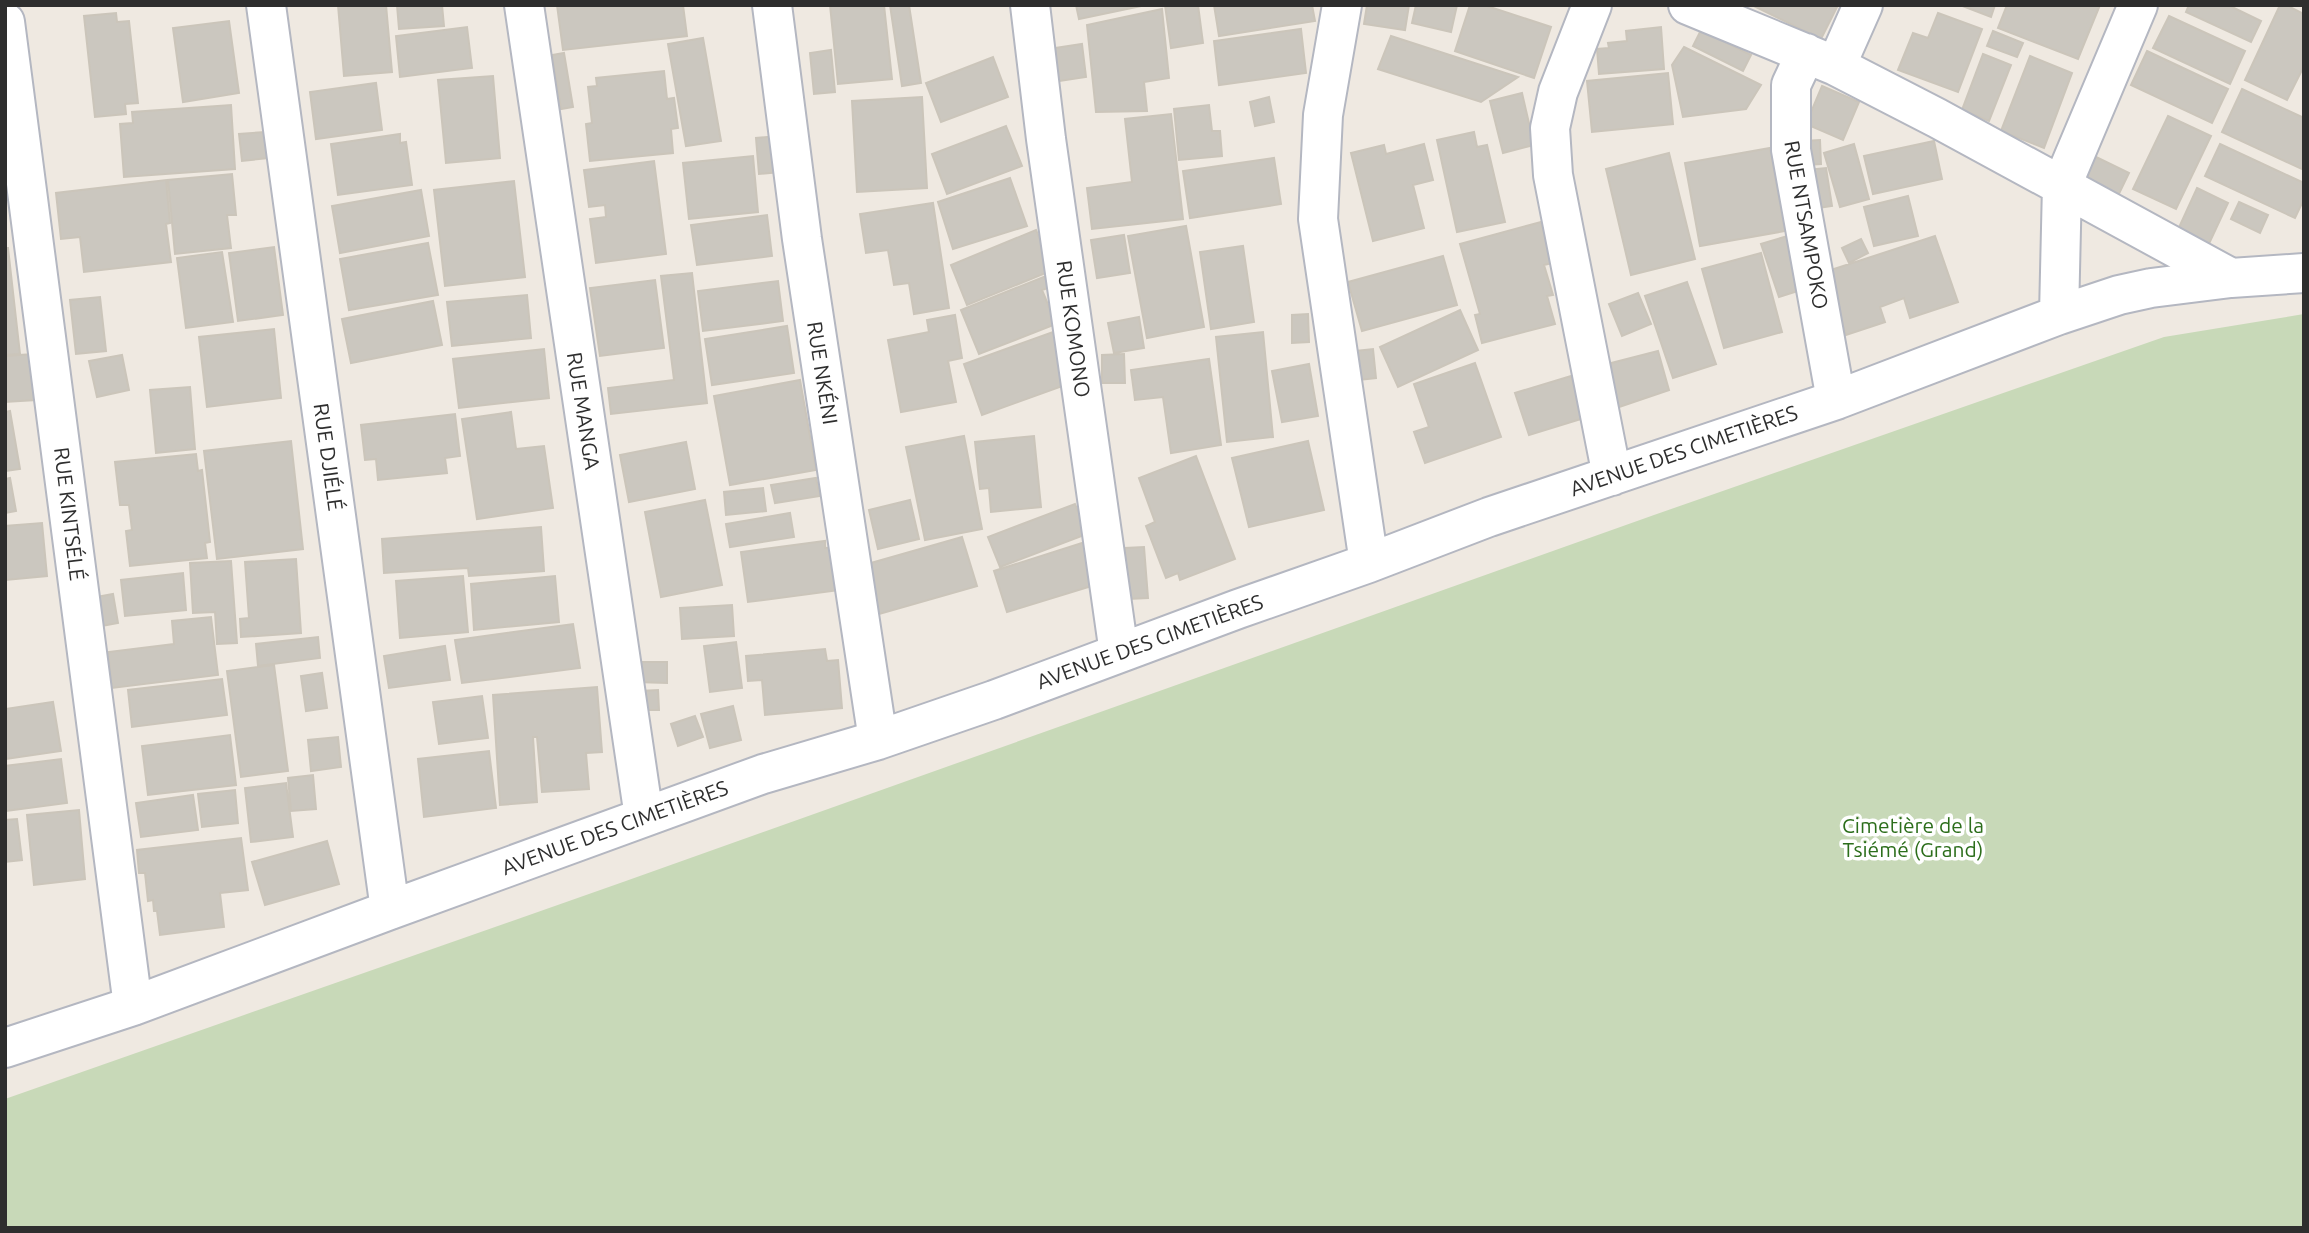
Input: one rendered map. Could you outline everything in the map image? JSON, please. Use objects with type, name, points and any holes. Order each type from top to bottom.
[{"type":"street","name":"RUE DJIÉLÉ","points":[[265,5],[390,910]]},
{"type":"street","name":"RUE MANGA","points":[[524,5],[644,817]]},
{"type":"street","name":"RUE NKÉNI","points":[[772,5],[804,252],[878,740]]},
{"type":"street","name":"RUE KOMONO","points":[[1030,5],[1048,152],[1119,653]]},
{"type":"street","points":[[1342,5],[1323,115],[1318,219],[1369,563]]},
{"type":"street","points":[[1592,5],[1558,92],[1550,128],[1553,175],[1612,476]]},
{"type":"street","points":[[1688,5],[1821,60],[2062,185],[2231,278]]},
{"type":"street","name":"RUE NTSAMPOKO","points":[[1836,400],[1790,150],[1791,85],[1821,60],[1863,5]]},
{"type":"street","points":[[2059,315],[2062,185],[2138,5]]},
{"type":"street","name":"RUE KINTSÉLÉ","points":[[5,22],[133,1006]]},
{"type":"street","name":"AVENUE DES CIMETIÈRES","points":[[5,1048],[133,1006],[763,774],[878,740],[1489,517],[1836,400],[2059,315],[2130,293],[2231,278],[2304,273]]},
{"type":"green space","name":"Cimetière de la Tsiémé (Grand)","points":[[2304,314],[2304,1228],[5,1228],[5,1099],[2164,337]]},
{"type":"building","points":[[338,5],[386,5],[392,72],[344,76]]},
{"type":"building","points":[[397,5],[442,5],[444,26],[399,29]]},
{"type":"building","points":[[557,5],[683,5],[687,36],[563,50]]},
{"type":"building","points":[[830,5],[884,5],[892,79],[838,84]]},
{"type":"building","points":[[890,5],[909,5],[921,83],[902,86]]},
{"type":"building","points":[[1076,5],[1146,5],[1079,19]]},
{"type":"building","points":[[1165,5],[1198,5],[1203,43],[1171,48]]},
{"type":"building","points":[[1214,5],[1312,5],[1315,21],[1219,36]]},
{"type":"building","points":[[1367,5],[1409,5],[1405,30],[1364,24]]},
{"type":"building","points":[[1416,5],[1457,5],[1451,32],[1412,23]]},
{"type":"building","points":[[1470,5],[1484,5],[1551,27],[1534,78],[1455,51]]},
{"type":"building","points":[[1752,5],[1838,5],[1821,39]]},
{"type":"building","points":[[1960,5],[1995,5],[1991,17]]},
{"type":"building","points":[[2007,5],[2100,5],[2078,59],[1998,28]]},
{"type":"building","points":[[2189,5],[2228,5],[2261,21],[2251,42],[2186,12]]},
{"type":"building","points":[[2280,5],[2286,5],[2304,14],[2304,66],[2287,100],[2245,80]]},
{"type":"building","points":[[1162,9],[1169,78],[1144,82],[1147,111],[1096,112],[1087,25]]},
{"type":"building","points":[[116,13],[117,22],[129,21],[138,103],[125,104],[126,114],[95,117],[84,16]]},
{"type":"building","points":[[1938,13],[1982,29],[1958,92],[1898,70],[1913,33],[1928,38]]},
{"type":"building","points":[[2169,16],[2245,51],[2230,84],[2153,48]]},
{"type":"building","points":[[229,21],[239,93],[183,102],[173,28]]},
{"type":"building","points":[[467,27],[472,68],[400,77],[396,36]]},
{"type":"building","points":[[1661,27],[1664,69],[1599,74],[1597,49],[1609,48],[1608,43],[1627,41],[1626,31]]},
{"type":"building","points":[[1301,29],[1306,73],[1219,85],[1214,41]]},
{"type":"building","points":[[1701,30],[1751,55],[1743,71],[1693,46]]},
{"type":"building","points":[[1993,31],[2023,43],[2017,57],[1987,46]]},
{"type":"building","points":[[1391,36],[1518,77],[1481,102],[1378,69]]},
{"type":"building","points":[[703,38],[721,141],[686,146],[668,44]]},
{"type":"building","points":[[1082,44],[1086,77],[1052,82],[1048,49]]},
{"type":"building","points":[[1684,47],[1761,85],[1746,109],[1683,117],[1672,65]]},
{"type":"building","points":[[831,50],[835,92],[814,94],[810,53]]},
{"type":"building","points":[[2147,51],[2228,89],[2212,123],[2131,85]]},
{"type":"building","points":[[564,53],[573,107],[561,109],[552,55]]},
{"type":"building","points":[[1983,54],[2011,65],[1989,121],[1962,110]]},
{"type":"building","points":[[2030,56],[2072,73],[2044,148],[2001,131]]},
{"type":"building","points":[[993,57],[1008,97],[941,122],[926,83]]},
{"type":"building","points":[[664,71],[667,99],[674,98],[678,128],[671,129],[673,153],[590,161],[586,124],[592,123],[588,87],[597,86],[596,78]]},
{"type":"building","points":[[1668,73],[1673,124],[1592,132],[1587,81]]},
{"type":"building","points":[[493,76],[500,158],[446,163],[438,80]]},
{"type":"building","points":[[376,83],[382,130],[316,139],[310,92]]},
{"type":"building","points":[[1822,86],[1859,102],[1843,140],[1806,124]]},
{"type":"building","points":[[2242,89],[2304,118],[2304,170],[2222,132]]},
{"type":"building","points":[[1522,93],[1534,145],[1503,153],[1490,101]]},
{"type":"building","points":[[922,97],[927,188],[857,192],[852,101]]},
{"type":"building","points":[[1269,97],[1274,122],[1255,126],[1250,102]]},
{"type":"building","points":[[231,105],[235,169],[124,177],[120,124],[133,123],[132,112]]},
{"type":"building","points":[[1209,105],[1212,131],[1220,131],[1222,156],[1179,160],[1174,109]]},
{"type":"building","points":[[1171,114],[1183,219],[1092,229],[1087,188],[1132,182],[1125,119]]},
{"type":"building","points":[[2168,116],[2211,136],[2176,209],[2133,189]]},
{"type":"building","points":[[1006,126],[1022,166],[947,194],[932,154]]},
{"type":"building","points":[[265,132],[268,158],[242,161],[239,134]]},
{"type":"building","points":[[1474,132],[1477,147],[1487,145],[1505,222],[1457,232],[1437,140]]},
{"type":"building","points":[[400,134],[400,143],[406,142],[412,185],[338,195],[331,144]]},
{"type":"building","points":[[777,136],[780,172],[759,174],[756,138]]},
{"type":"building","points":[[1820,140],[1821,164],[1806,165],[1804,141]]},
{"type":"building","points":[[1934,141],[1942,179],[1873,194],[1864,156]]},
{"type":"building","points":[[1424,144],[1433,180],[1413,185],[1424,228],[1373,241],[1351,153],[1384,145],[1386,154]]},
{"type":"building","points":[[1854,144],[1869,199],[1840,207],[1824,153]]},
{"type":"building","points":[[2220,144],[2304,183],[2304,199],[2295,218],[2205,176]]},
{"type":"building","points":[[1770,148],[1785,231],[1700,246],[1685,163]]},
{"type":"building","points":[[1669,153],[1695,259],[1631,275],[1606,169]]},
{"type":"building","points":[[753,156],[758,212],[689,219],[683,163]]},
{"type":"building","points":[[2094,156],[2129,173],[2116,200],[2082,183]]},
{"type":"building","points":[[1274,158],[1281,204],[1190,218],[1183,171]]},
{"type":"building","points":[[654,161],[666,254],[596,263],[590,219],[606,217],[605,205],[589,207],[584,170]]},
{"type":"building","points":[[1826,168],[1832,206],[1811,209],[1807,170]]},
{"type":"building","points":[[232,174],[236,215],[227,215],[231,248],[175,254],[168,180]]},
{"type":"building","points":[[1010,178],[1027,226],[953,249],[938,202]]},
{"type":"building","points":[[166,180],[170,223],[166,224],[171,262],[84,272],[80,237],[61,239],[56,193]]},
{"type":"building","points":[[514,181],[525,277],[445,286],[434,190]]},
{"type":"building","points":[[2197,188],[2228,203],[2207,248],[2176,234]]},
{"type":"building","points":[[421,190],[429,236],[340,253],[332,206]]},
{"type":"building","points":[[1908,196],[1918,236],[1874,246],[1864,207]]},
{"type":"building","points":[[2239,202],[2268,215],[2260,233],[2231,219]]},
{"type":"building","points":[[933,203],[949,308],[914,314],[909,283],[894,285],[888,250],[866,253],[860,214]]},
{"type":"building","points":[[767,215],[772,256],[697,265],[691,225]]},
{"type":"building","points":[[1541,222],[1552,263],[1544,265],[1553,295],[1547,296],[1555,324],[1482,343],[1475,315],[1480,314],[1460,244]]},
{"type":"building","points":[[1186,226],[1204,327],[1147,338],[1128,236]]},
{"type":"building","points":[[1036,230],[1053,270],[967,305],[951,265]]},
{"type":"building","points":[[1124,235],[1130,273],[1097,278],[1091,240]]},
{"type":"building","points":[[1791,235],[1807,288],[1779,297],[1761,244]]},
{"type":"building","points":[[1935,236],[1958,302],[1910,318],[1904,298],[1880,307],[1885,322],[1846,335],[1825,272]]},
{"type":"building","points":[[1861,239],[1868,253],[1849,263],[1842,248]]},
{"type":"building","points":[[428,243],[438,295],[349,310],[340,259]]},
{"type":"building","points":[[1243,246],[1254,322],[1211,329],[1200,252]]},
{"type":"building","points":[[274,247],[283,315],[238,321],[229,253]]},
{"type":"building","points":[[5,248],[8,248],[20,354],[5,355]]},
{"type":"building","points":[[222,252],[233,322],[186,328],[177,258]]},
{"type":"building","points":[[1761,253],[1782,332],[1724,348],[1702,269]]},
{"type":"building","points":[[1443,256],[1457,305],[1362,331],[1348,282]]},
{"type":"building","points":[[692,273],[707,403],[611,414],[608,388],[674,380],[661,276]]},
{"type":"building","points":[[1046,276],[1051,287],[1042,290],[1056,324],[979,354],[961,310]]},
{"type":"building","points":[[655,280],[664,348],[600,356],[590,288]]},
{"type":"building","points":[[778,281],[783,321],[703,331],[698,291]]},
{"type":"building","points":[[1687,282],[1716,364],[1673,378],[1645,296]]},
{"type":"building","points":[[1638,293],[1651,324],[1622,336],[1609,304]]},
{"type":"building","points":[[527,295],[531,338],[452,346],[447,302]]},
{"type":"building","points":[[100,297],[106,351],[76,354],[70,300]]},
{"type":"building","points":[[433,301],[442,345],[351,363],[342,319]]},
{"type":"building","points":[[1460,310],[1478,350],[1398,387],[1380,347]]},
{"type":"building","points":[[1308,314],[1309,342],[1292,343],[1292,315]]},
{"type":"building","points":[[955,315],[962,358],[948,361],[956,402],[901,412],[888,340],[929,332],[927,320]]},
{"type":"building","points":[[1139,317],[1144,348],[1114,353],[1108,323]]},
{"type":"building","points":[[787,326],[794,373],[712,385],[705,339]]},
{"type":"building","points":[[274,329],[281,398],[207,407],[199,337]]},
{"type":"building","points":[[1053,332],[1071,383],[982,415],[964,364]]},
{"type":"building","points":[[1263,332],[1273,437],[1227,442],[1216,337]]},
{"type":"building","points":[[544,349],[549,398],[459,408],[453,359]]},
{"type":"building","points":[[1373,349],[1376,378],[1359,380],[1356,351]]},
{"type":"building","points":[[1658,351],[1669,390],[1613,409],[1611,363]]},
{"type":"building","points":[[33,354],[36,400],[5,402],[5,356]]},
{"type":"building","points":[[1124,354],[1125,383],[1102,383],[1102,355]]},
{"type":"building","points":[[122,355],[129,390],[97,397],[89,361]]},
{"type":"building","points":[[1209,359],[1221,445],[1171,453],[1163,397],[1135,400],[1131,370]]},
{"type":"building","points":[[1475,363],[1501,437],[1425,463],[1414,432],[1429,427],[1414,384]]},
{"type":"building","points":[[1309,364],[1318,416],[1282,422],[1272,371]]},
{"type":"building","points":[[1571,376],[1584,418],[1529,435],[1515,393]]},
{"type":"building","points":[[800,380],[816,470],[730,485],[714,396]]},
{"type":"building","points":[[190,387],[195,449],[156,453],[150,390]]},
{"type":"building","points":[[10,411],[20,469],[5,471],[5,412]]},
{"type":"building","points":[[511,412],[516,449],[544,446],[553,508],[477,519],[462,419]]},
{"type":"building","points":[[455,414],[460,456],[445,458],[447,473],[378,480],[376,459],[365,460],[361,425]]},
{"type":"building","points":[[964,436],[982,529],[925,540],[906,447]]},
{"type":"building","points":[[1034,436],[1041,507],[991,512],[989,488],[980,489],[975,442]]},
{"type":"building","points":[[291,441],[303,549],[217,559],[204,451]]},
{"type":"building","points":[[1308,441],[1324,510],[1249,527],[1232,458]]},
{"type":"building","points":[[686,442],[695,489],[629,502],[620,455]]},
{"type":"building","points":[[196,454],[198,471],[202,470],[210,542],[205,543],[207,558],[130,566],[126,531],[132,530],[129,505],[120,505],[115,462]]},
{"type":"building","points":[[1196,456],[1235,559],[1180,580],[1178,573],[1166,578],[1146,526],[1155,522],[1139,478]]},
{"type":"building","points":[[10,478],[16,511],[5,513],[5,479]]},
{"type":"building","points":[[816,478],[820,496],[775,503],[771,485]]},
{"type":"building","points":[[763,488],[766,511],[726,515],[724,492]]},
{"type":"building","points":[[705,500],[722,585],[661,597],[645,512]]},
{"type":"building","points":[[910,500],[919,539],[878,549],[869,510]]},
{"type":"building","points":[[1075,504],[1087,534],[1000,567],[988,537]]},
{"type":"building","points":[[790,513],[794,537],[730,547],[726,524]]},
{"type":"building","points":[[42,523],[47,576],[6,580],[5,526]]},
{"type":"building","points":[[541,527],[544,571],[469,576],[468,568],[384,573],[382,539]]},
{"type":"building","points":[[962,537],[977,586],[879,614],[864,565]]},
{"type":"building","points":[[825,541],[825,548],[835,547],[840,590],[748,602],[741,552]]},
{"type":"building","points":[[1085,542],[1098,584],[1007,612],[994,571]]},
{"type":"building","points":[[1144,547],[1148,598],[1128,599],[1125,548]]},
{"type":"building","points":[[296,559],[301,633],[241,637],[240,619],[249,618],[245,562]]},
{"type":"building","points":[[231,561],[237,643],[217,644],[215,612],[193,613],[190,563]]},
{"type":"building","points":[[183,573],[186,610],[125,616],[121,580]]},
{"type":"building","points":[[463,576],[468,632],[400,638],[396,581]]},
{"type":"building","points":[[555,576],[559,622],[474,630],[471,584]]},
{"type":"building","points":[[113,594],[118,623],[96,627],[91,598]]},
{"type":"building","points":[[732,605],[734,636],[682,639],[680,608]]},
{"type":"building","points":[[211,617],[218,675],[112,688],[108,652],[174,644],[172,621]]},
{"type":"building","points":[[573,624],[580,668],[462,683],[455,640]]},
{"type":"building","points":[[318,637],[320,658],[258,666],[256,644]]},
{"type":"building","points":[[736,642],[742,688],[710,692],[704,646]]},
{"type":"building","points":[[445,646],[450,680],[389,688],[384,656]]},
{"type":"building","points":[[825,649],[827,661],[838,660],[842,708],[765,715],[762,680],[748,681],[746,656]]},
{"type":"building","points":[[636,662],[667,662],[667,683],[635,682]]},
{"type":"building","points":[[274,665],[288,771],[241,777],[227,671]]},
{"type":"building","points":[[322,673],[327,708],[306,711],[301,676]]},
{"type":"building","points":[[222,679],[227,715],[132,727],[128,690]]},
{"type":"building","points":[[597,687],[602,752],[586,753],[589,789],[542,792],[537,737],[533,737],[537,802],[500,805],[493,695]]},
{"type":"building","points":[[658,690],[659,710],[641,710],[640,691]]},
{"type":"building","points":[[482,696],[488,738],[439,744],[433,702]]},
{"type":"building","points":[[53,702],[61,751],[5,759],[5,709]]},
{"type":"building","points":[[733,706],[741,740],[710,748],[701,714]]},
{"type":"building","points":[[695,716],[703,737],[678,746],[671,724]]},
{"type":"building","points":[[230,735],[236,785],[148,795],[142,746]]},
{"type":"building","points":[[338,737],[341,767],[311,771],[308,740]]},
{"type":"building","points":[[489,751],[496,808],[424,817],[418,759]]},
{"type":"building","points":[[61,759],[67,803],[5,811],[5,766]]},
{"type":"building","points":[[313,775],[316,809],[291,811],[288,778]]},
{"type":"building","points":[[286,783],[293,837],[251,842],[245,788]]},
{"type":"building","points":[[235,790],[238,823],[202,827],[198,794]]},
{"type":"building","points":[[193,795],[198,830],[141,837],[136,803]]},
{"type":"building","points":[[79,810],[85,879],[34,885],[27,815]]},
{"type":"building","points":[[17,819],[22,860],[5,862],[5,820]]},
{"type":"building","points":[[241,838],[248,890],[220,893],[224,927],[160,935],[157,911],[154,911],[153,900],[148,901],[145,873],[139,873],[137,850]]},
{"type":"building","points":[[327,841],[339,884],[265,905],[252,862]]}]
